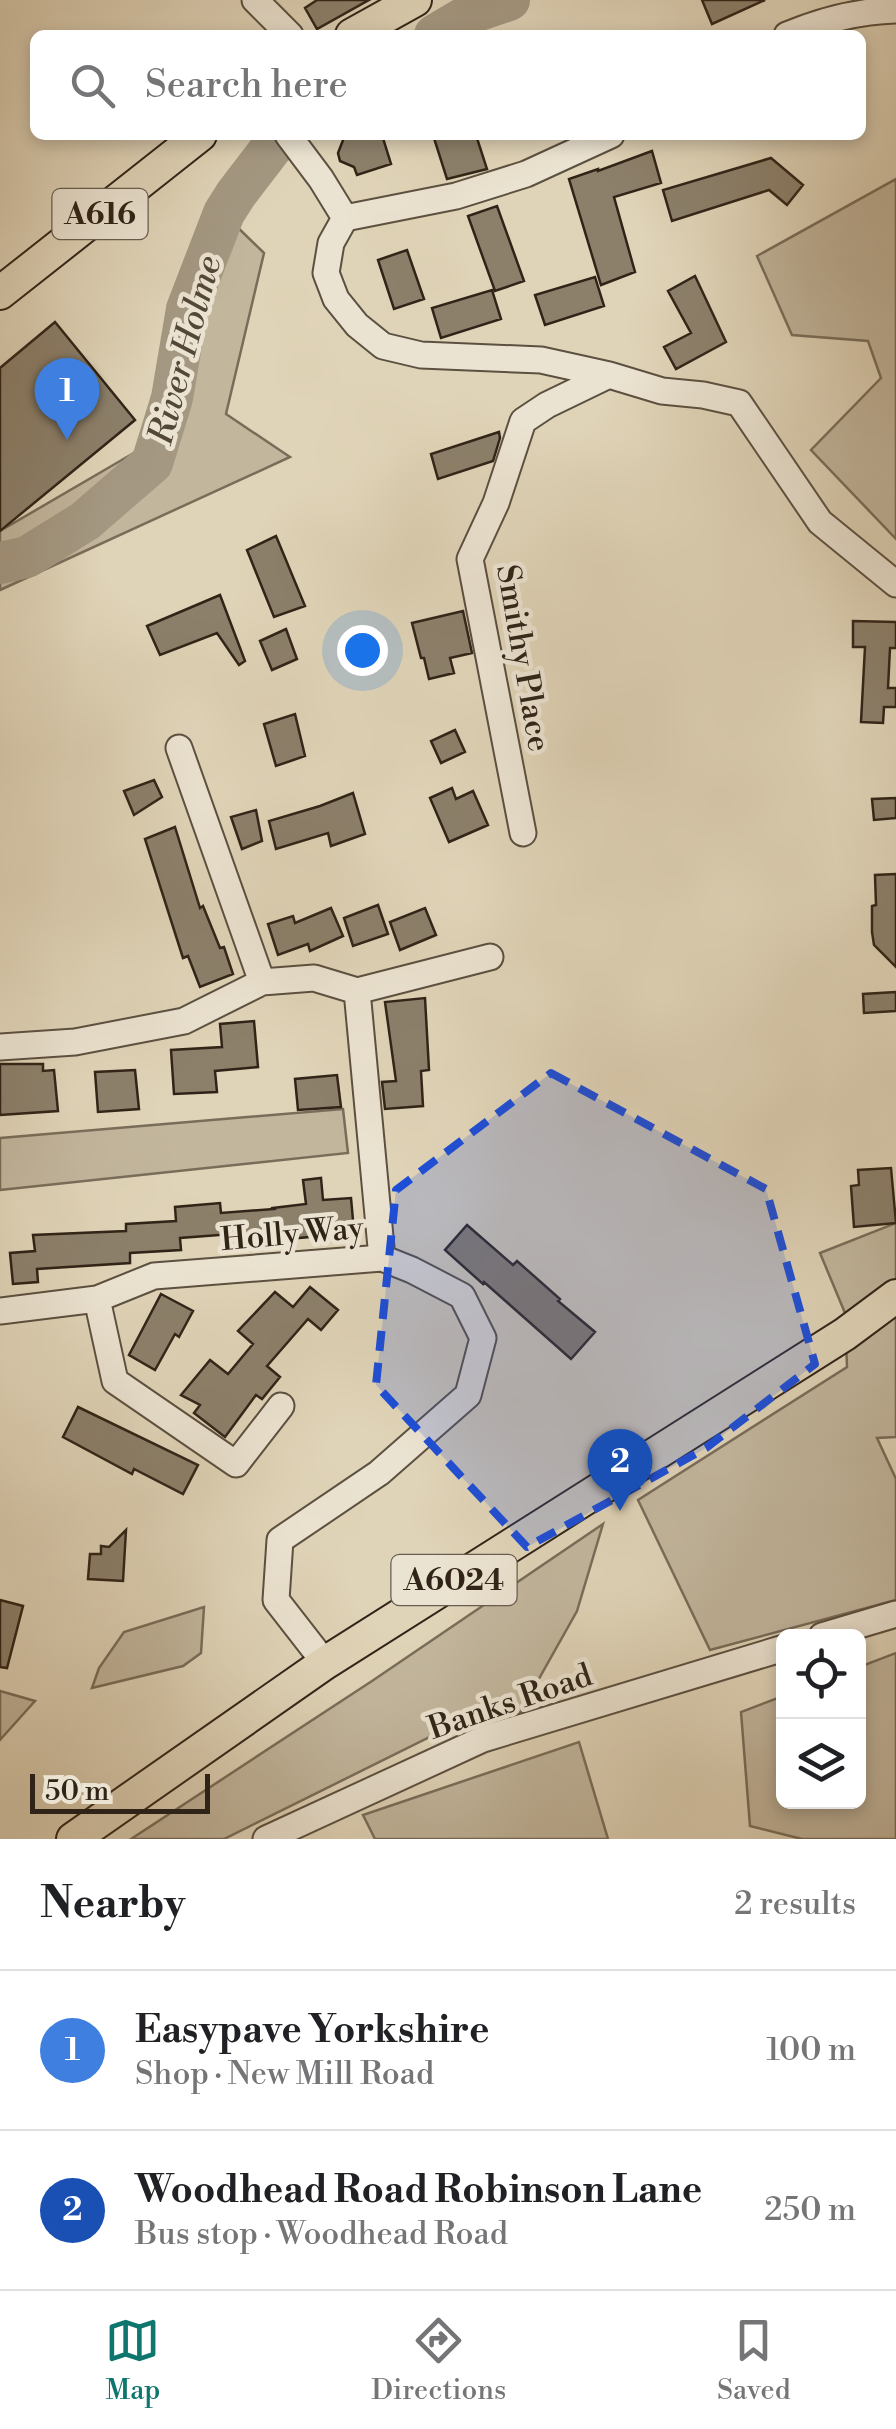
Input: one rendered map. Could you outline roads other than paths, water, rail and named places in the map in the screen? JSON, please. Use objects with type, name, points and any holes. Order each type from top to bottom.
[{"type":"main road","points":[[361,30],[415,0]]},
{"type":"main road","name":"A616","points":[[0,293],[194,140]]},
{"type":"main road","name":"A6024","points":[[72,1839],[325,1663],[844,1334],[896,1296]]},
{"type":"street","points":[[255,0],[285,30]]},
{"type":"street","points":[[798,30],[863,11],[896,10]]},
{"type":"street","points":[[600,140],[526,174],[456,196],[345,218],[331,243],[326,273],[336,298],[357,325],[383,346],[421,355],[541,360],[662,392],[739,403],[820,522],[896,584]]},
{"type":"street","points":[[295,144],[345,218]]},
{"type":"street","name":"Smithy Place","points":[[523,833],[470,560],[496,503],[523,420],[609,375]]},
{"type":"street","points":[[178,748],[262,982]]},
{"type":"street","points":[[0,1046],[75,1042],[184,1021],[262,982],[314,978],[356,991],[490,957]]},
{"type":"street","points":[[356,991],[382,1258]]},
{"type":"street","name":"Holly Way","points":[[0,1310],[97,1299],[154,1276],[382,1258],[462,1296],[483,1338],[468,1395],[379,1473],[280,1540],[276,1600],[325,1663]]},
{"type":"street","points":[[97,1299],[115,1381],[236,1464],[282,1406]]},
{"type":"street","points":[[846,1629],[896,1614]]},
{"type":"street","name":"Banks Road","points":[[266,1839],[484,1738],[776,1650]]},
{"type":"waterway","name":"River Holme","points":[[444,30],[476,11],[509,0]]},
{"type":"waterway","name":"River Holme","points":[[0,563],[27,557],[85,521],[152,463],[172,398],[187,309],[224,213],[280,140]]},
{"type":"place","name":"Easypave Yorkshire","points":[[67,440]]},
{"type":"place","name":"Woodhead Road Robinson Lane","points":[[620,1511]]}]
